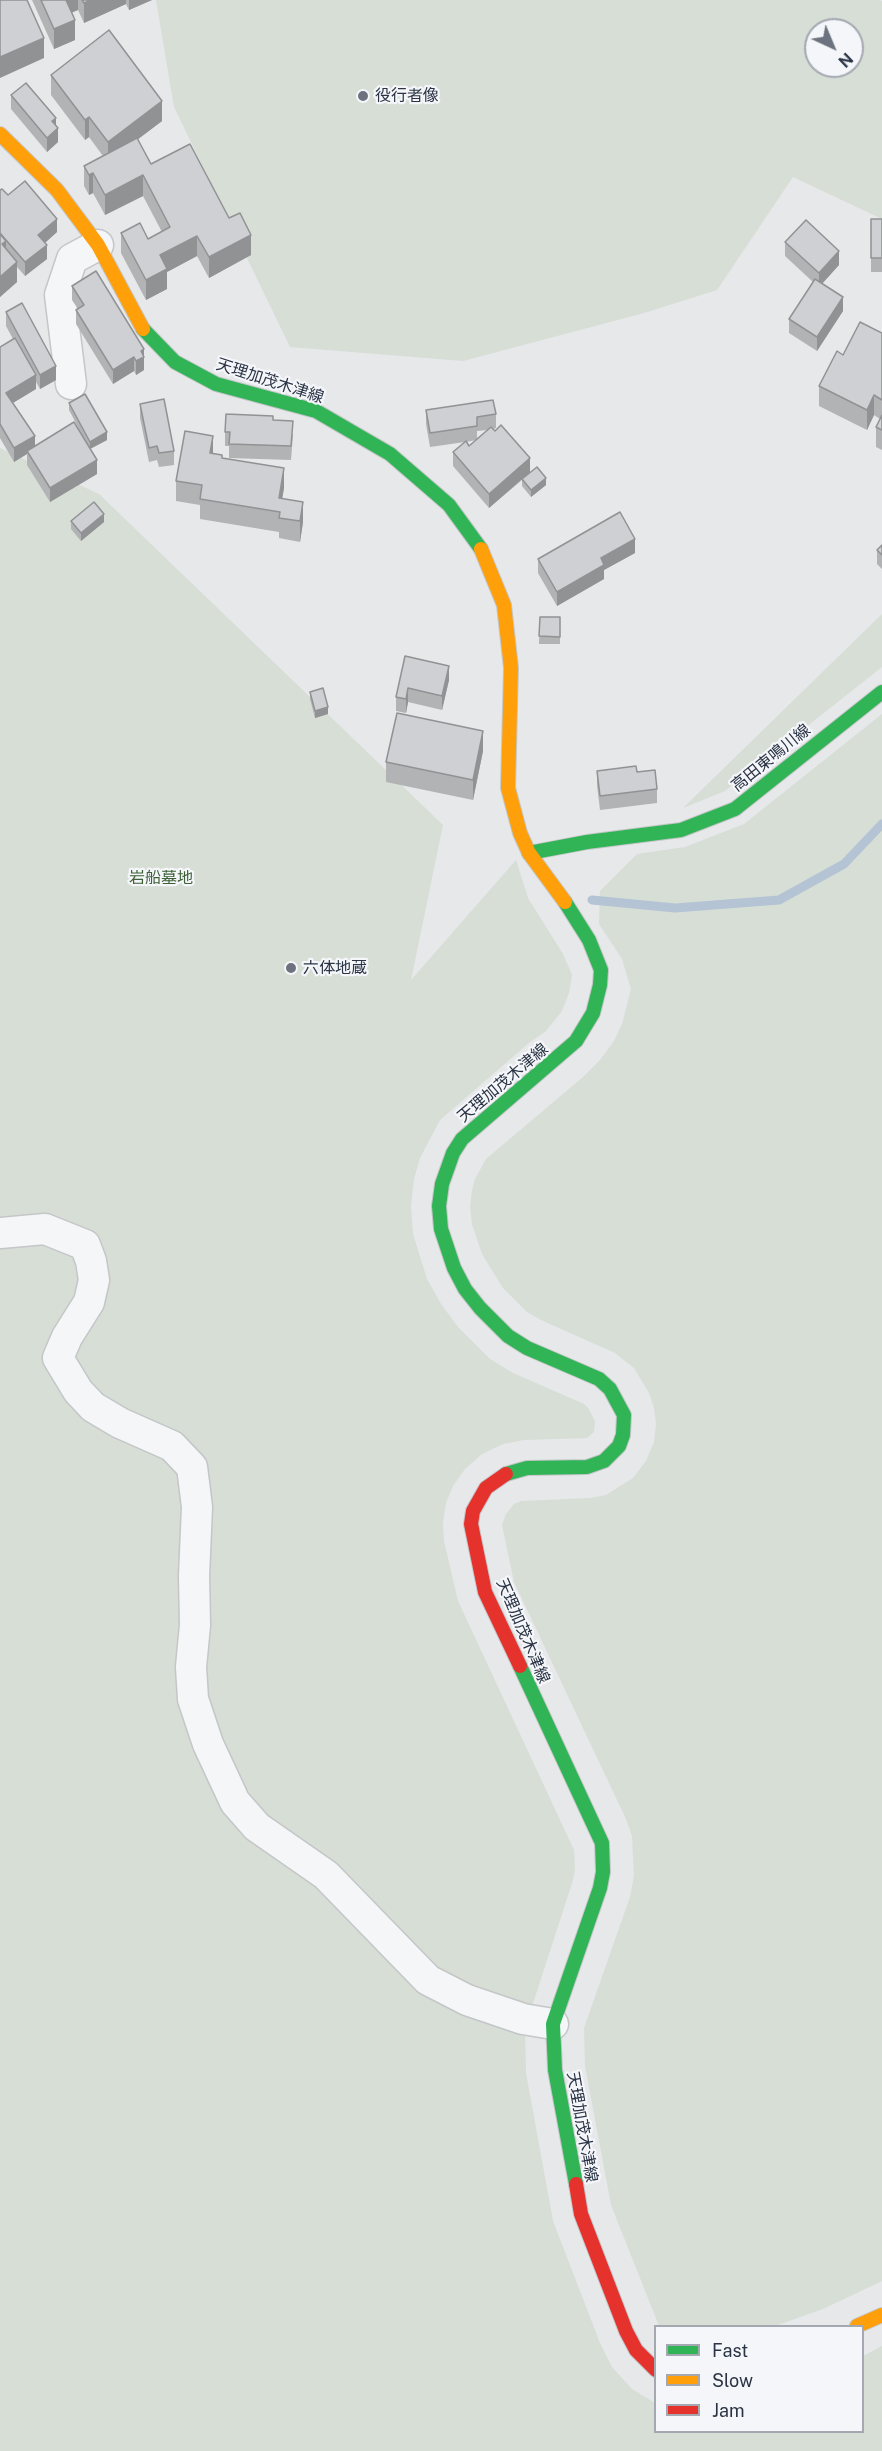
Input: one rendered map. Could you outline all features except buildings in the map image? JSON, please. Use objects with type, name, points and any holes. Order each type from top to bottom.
[{"type":"main road","name":"天理加茂木津線","points":[[0,134],[57,190],[98,245],[144,331],[175,362],[216,384],[316,411],[390,454],[449,505],[484,553],[504,605],[511,668],[508,788],[520,833],[529,853],[555,886],[589,940],[601,970],[597,1000],[587,1025],[576,1041],[462,1139],[447,1168],[440,1206],[441,1228],[454,1268],[480,1308],[508,1336],[527,1348],[599,1379],[610,1389],[624,1415],[623,1435],[619,1446],[604,1461],[587,1467],[527,1468],[512,1471],[498,1478],[486,1488],[473,1511],[471,1524],[485,1592],[595,1824],[602,1844],[603,1872],[600,1888],[553,2024],[555,2070],[581,2214],[626,2331],[636,2350],[654,2368]]},
{"type":"main road","name":"高田東鳴川線","points":[[529,853],[587,842],[681,830],[735,808],[882,692]]},
{"type":"main road","points":[[859,2325],[882,2315]]},
{"type":"street","points":[[71,384],[60,295],[72,259],[98,245]]},
{"type":"street","points":[[0,1233],[45,1229],[85,1245],[91,1261],[94,1280],[89,1302],[67,1336],[58,1358],[78,1391],[93,1407],[120,1423],[172,1446],[192,1467],[197,1507],[194,1575],[195,1625],[191,1667],[193,1699],[208,1744],[235,1802],[257,1827],[326,1875],[428,1980],[467,2000],[523,2019],[553,2024]]},
{"type":"green space","points":[[156,0],[882,1],[882,219],[793,177],[717,290],[644,313],[463,361],[290,347],[174,107]]},
{"type":"green space","name":"岩船墓地","points":[[0,448],[99,494],[443,825],[411,980],[516,860],[528,898],[563,954],[572,975],[569,993],[562,1011],[545,1032],[530,1042],[440,1120],[420,1158],[414,1179],[411,1206],[413,1234],[427,1279],[441,1304],[458,1327],[490,1359],[513,1373],[584,1404],[595,1421],[594,1432],[587,1438],[524,1440],[503,1444],[482,1454],[465,1469],[453,1486],[446,1503],[443,1523],[444,1541],[458,1601],[574,1850],[573,1880],[525,2028],[526,2073],[553,2221],[600,2343],[612,2367],[632,2389],[654,2402],[654,2433],[864,2433],[864,2355],[882,2346],[882,2451],[0,2451]]},
{"type":"green space","points":[[882,614],[882,667],[725,791],[683,808]]},
{"type":"green space","points":[[882,714],[882,2281],[823,2309],[778,2325],[659,2325],[611,2205],[585,2066],[584,2028],[630,1897],[634,1876],[632,1836],[514,1582],[502,1525],[506,1514],[514,1504],[521,1501],[590,1498],[606,1495],[633,1478],[646,1461],[654,1442],[656,1424],[654,1408],[649,1393],[634,1368],[615,1353],[527,1312],[503,1288],[482,1254],[472,1224],[470,1207],[475,1179],[486,1159],[583,1077],[614,1041],[622,1024],[631,989],[622,959],[599,924],[600,891],[637,854],[685,847],[744,824]]},
{"type":"waterway","points":[[592,900],[675,908],[779,900],[844,864],[882,824]]},
{"type":"traffic: fast","points":[[143,329],[175,362],[216,384],[316,411],[390,454],[449,505],[481,549]]},
{"type":"traffic: fast","points":[[529,853],[587,842],[681,830],[735,809],[882,692]]},
{"type":"traffic: fast","points":[[506,1474],[527,1468],[587,1467],[604,1461],[619,1446],[623,1435],[624,1415],[610,1389],[599,1379],[527,1348],[508,1336],[480,1308],[465,1289],[454,1268],[441,1229],[439,1206],[442,1184],[453,1153],[462,1139],[576,1041],[593,1013],[601,970],[589,940],[565,902]]},
{"type":"traffic: fast","points":[[520,1666],[602,1843],[603,1872],[600,1888],[553,2024],[555,2070],[576,2184]]},
{"type":"traffic: slow","points":[[0,134],[57,190],[98,245],[143,329]]},
{"type":"traffic: slow","points":[[481,549],[504,605],[511,668],[508,788],[520,833],[529,853],[565,902]]},
{"type":"traffic: slow","points":[[859,2325],[882,2315]]},
{"type":"traffic: jam","points":[[506,1474],[486,1488],[473,1511],[471,1524],[485,1592],[520,1666]]},
{"type":"traffic: jam","points":[[576,2184],[581,2214],[626,2331],[636,2350],[654,2368]]},
{"type":"place","name":"役行者像","points":[[363,96]]},
{"type":"place","name":"六体地蔵","points":[[291,968]]}]
